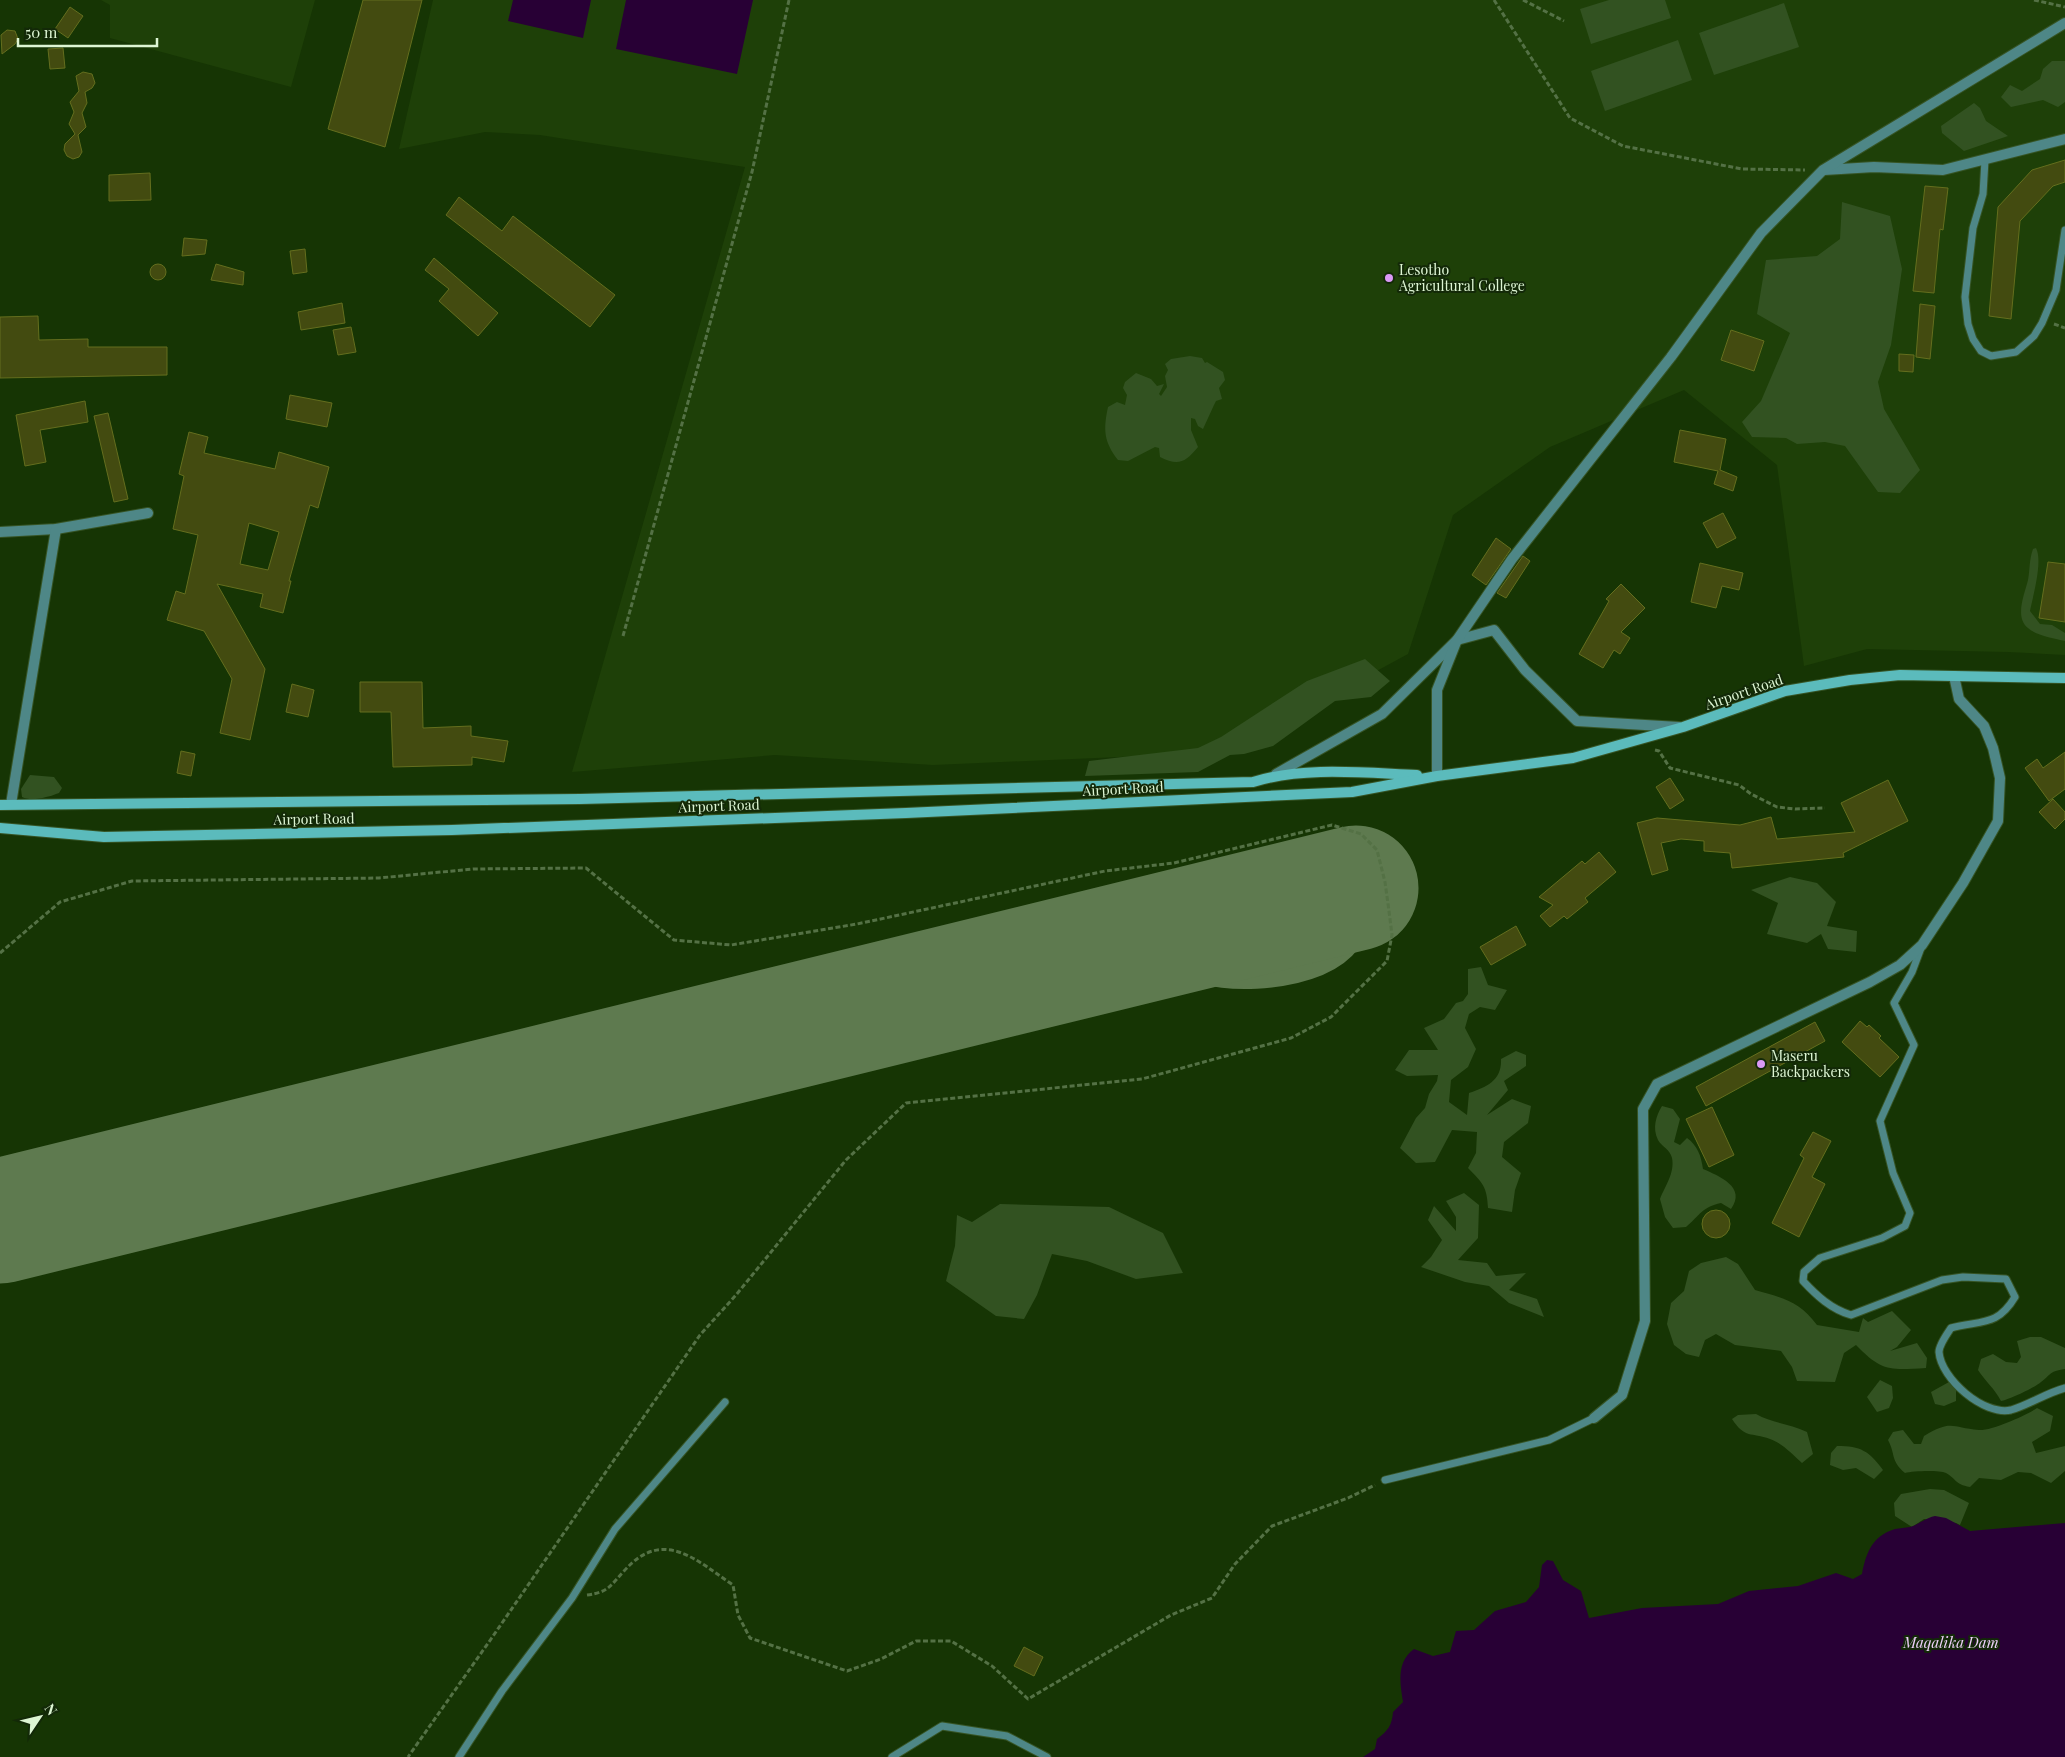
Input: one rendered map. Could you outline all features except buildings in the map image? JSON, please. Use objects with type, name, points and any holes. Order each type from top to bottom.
[{"type":"main road","name":"Airport Road","points":[[0,828],[104,837],[511,828],[906,813],[1352,792],[1437,776],[1573,758],[1631,744],[1785,691],[1850,680],[1900,675],[2065,678]]},
{"type":"main road","name":"Airport Road","points":[[0,805],[580,799],[1253,782],[1276,774],[1351,773],[1437,776]]},
{"type":"street","points":[[1276,774],[1382,714],[1457,640],[1512,559],[1671,357],[1762,233],[1823,170],[2065,23]]},
{"type":"street","points":[[1823,170],[1874,167],[1943,170],[2065,139]]},
{"type":"street","points":[[0,532],[56,529],[148,514]]},
{"type":"street","points":[[11,804],[56,529]]},
{"type":"street","points":[[1457,640],[1494,630],[1525,670],[1578,721],[1682,727]]},
{"type":"street","points":[[1437,776],[1437,690],[1457,640]]},
{"type":"street","points":[[1594,1418],[1622,1396],[1645,1321],[1643,1109],[1657,1084],[1870,982],[1900,965],[1922,945],[1963,883],[1998,821],[2000,778],[1993,748],[1984,726],[1959,699],[1954,676]]},
{"type":"lane","points":[[1985,160],[1983,194],[1973,228],[1965,297],[1968,324],[1972,338],[1981,351],[1991,356],[2016,352],[2034,336],[2042,323],[2056,290],[2065,230]]},
{"type":"lane","points":[[1922,945],[1912,972],[1894,1003],[1914,1046],[1880,1121],[1893,1173],[1910,1213],[1905,1226],[1882,1238],[1820,1258],[1804,1272],[1803,1282],[1838,1311],[1851,1315],[1919,1287],[1942,1280],[1963,1277],[2006,1279],[2014,1297],[2006,1311],[1991,1321],[1951,1328],[1939,1350],[1942,1367],[1965,1392],[1986,1408],[2010,1410],[2065,1388]]},
{"type":"lane","points":[[459,1757],[502,1691],[572,1598],[615,1529],[725,1402]]},
{"type":"lane","points":[[1385,1480],[1549,1440],[1594,1418]]},
{"type":"lane","points":[[892,1757],[942,1726],[1008,1736],[1047,1757]]},
{"type":"path","points":[[623,636],[752,172],[789,0]]},
{"type":"path","points":[[1494,0],[1570,118],[1623,146],[1742,169],[1823,170]]},
{"type":"path","points":[[1523,0],[1564,22]]},
{"type":"path","points":[[2034,0],[2065,7]]},
{"type":"path","points":[[1631,744],[1659,751],[1670,768],[1739,785],[1751,794],[1777,807],[1795,809],[1825,808]]},
{"type":"path","points":[[0,953],[60,902],[132,881],[380,878],[473,869],[586,868],[674,940],[731,945],[857,924],[1105,872],[1174,863],[1332,825],[1361,834],[1377,850],[1390,911],[1392,935],[1387,961],[1331,1017],[1291,1038],[1142,1080],[906,1102],[877,1129],[846,1160],[736,1295],[700,1335],[531,1582],[408,1757]]},
{"type":"path","points":[[572,1598],[604,1593],[633,1560],[654,1549],[681,1551],[733,1585],[738,1615],[750,1638],[847,1670],[881,1659],[916,1642],[951,1640],[992,1666],[1028,1699],[1171,1615],[1212,1598],[1235,1564],[1272,1526],[1348,1498],[1385,1480]]},
{"type":"shaded area","points":[[101,0],[315,0],[291,87],[110,38],[110,5]]},
{"type":"shaded area","name":"Lesotho Agricultural College","points":[[433,0],[2065,0],[2065,655],[1867,649],[1804,666],[1777,465],[1684,390],[1550,447],[1453,515],[1408,654],[1288,719],[1211,753],[933,765],[775,755],[572,772],[745,167],[540,135],[485,132],[399,149]]},
{"type":"shaded area","points":[[1609,0],[1665,0],[1671,18],[1591,44],[1580,9]]},
{"type":"shaded area","points":[[1784,3],[1799,47],[1714,75],[1699,33]]},
{"type":"shaded area","points":[[1678,40],[1692,80],[1605,111],[1591,71]]},
{"type":"shaded area","points":[[2052,61],[2065,61],[2065,102],[2058,107],[2043,100],[2011,107],[2001,97],[2010,85],[2022,91],[2040,79],[2043,69]]},
{"type":"shaded area","points":[[1974,103],[1980,108],[1986,121],[2008,136],[1964,151],[1942,133],[1941,126]]},
{"type":"shaded area","points":[[1842,202],[1890,216],[1902,269],[1891,345],[1878,382],[1884,409],[1920,470],[1900,493],[1878,492],[1845,446],[1825,442],[1797,444],[1786,438],[1752,437],[1742,422],[1761,401],[1790,333],[1757,314],[1766,260],[1817,256],[1840,239]]},
{"type":"shaded area","points":[[1190,356],[1202,358],[1205,363],[1207,362],[1223,372],[1225,380],[1219,388],[1222,399],[1216,401],[1203,429],[1198,426],[1195,419],[1191,418],[1191,430],[1198,447],[1185,460],[1177,462],[1160,457],[1159,448],[1155,447],[1128,461],[1118,460],[1107,441],[1105,422],[1108,407],[1117,402],[1125,405],[1127,395],[1123,388],[1125,382],[1136,373],[1151,379],[1157,386],[1164,384],[1159,394],[1161,396],[1167,387],[1165,376],[1168,370],[1165,364],[1171,359]]},
{"type":"shaded area","points":[[2036,548],[2038,570],[2030,611],[2040,624],[2052,625],[2065,633],[2065,641],[2032,631],[2022,618],[2021,611],[2031,557],[2033,549]]},
{"type":"shaded area","points":[[1365,659],[1390,681],[1371,697],[1335,701],[1273,746],[1244,754],[1230,755],[1198,772],[1085,776],[1089,761],[1198,748],[1221,737],[1307,681]]},
{"type":"shaded area","points":[[30,775],[54,777],[62,788],[59,793],[45,797],[30,799],[22,797],[21,789]]},
{"type":"shaded area","points":[[1790,877],[1817,883],[1836,902],[1827,926],[1857,931],[1856,952],[1828,949],[1821,934],[1807,943],[1767,934],[1778,903],[1751,890]]},
{"type":"shaded area","points":[[1481,967],[1488,985],[1507,990],[1495,1010],[1480,1007],[1469,1014],[1465,1028],[1476,1049],[1468,1067],[1451,1080],[1449,1102],[1467,1115],[1469,1093],[1492,1082],[1499,1072],[1501,1059],[1516,1051],[1526,1055],[1526,1066],[1504,1081],[1508,1090],[1487,1115],[1512,1099],[1531,1106],[1528,1123],[1504,1142],[1502,1157],[1521,1173],[1515,1190],[1512,1212],[1488,1208],[1487,1195],[1483,1186],[1468,1168],[1476,1153],[1477,1132],[1452,1130],[1435,1162],[1416,1163],[1400,1148],[1416,1118],[1425,1108],[1438,1075],[1407,1076],[1395,1070],[1409,1050],[1438,1050],[1424,1028],[1444,1019],[1456,1003],[1463,1001],[1468,994],[1468,969]]},
{"type":"shaded area","points":[[1662,1106],[1673,1109],[1680,1119],[1674,1142],[1680,1145],[1687,1138],[1694,1144],[1703,1169],[1729,1183],[1736,1194],[1731,1209],[1721,1203],[1709,1207],[1686,1227],[1673,1228],[1665,1217],[1660,1199],[1671,1174],[1673,1164],[1671,1155],[1658,1140],[1655,1131],[1657,1118]]},
{"type":"shaded area","points":[[1464,1193],[1479,1205],[1478,1238],[1458,1260],[1487,1263],[1496,1276],[1526,1273],[1509,1290],[1537,1299],[1544,1317],[1509,1303],[1489,1286],[1465,1282],[1421,1267],[1431,1257],[1442,1240],[1428,1220],[1434,1206],[1456,1231],[1456,1217],[1446,1201]]},
{"type":"shaded area","points":[[1000,1204],[1109,1207],[1163,1233],[1183,1273],[1136,1279],[1087,1261],[1052,1254],[1037,1295],[1024,1319],[996,1316],[946,1281],[955,1246],[957,1215],[972,1222]]},
{"type":"shaded area","points":[[1726,1257],[1738,1264],[1755,1290],[1782,1298],[1797,1305],[1817,1325],[1859,1332],[1863,1318],[1868,1322],[1892,1311],[1911,1330],[1897,1347],[1890,1351],[1917,1343],[1927,1358],[1926,1368],[1895,1369],[1880,1365],[1856,1345],[1844,1353],[1835,1382],[1797,1381],[1792,1367],[1781,1351],[1735,1345],[1716,1334],[1705,1340],[1699,1357],[1686,1354],[1674,1345],[1667,1324],[1671,1303],[1684,1291],[1689,1271],[1701,1263]]},
{"type":"shaded area","points":[[2030,1337],[2041,1337],[2065,1348],[2065,1369],[2053,1372],[2034,1387],[2001,1401],[1978,1370],[1981,1359],[1993,1354],[2006,1362],[2017,1363],[2021,1357],[2017,1341]]},
{"type":"shaded area","points":[[1880,1380],[1892,1386],[1893,1398],[1889,1408],[1877,1412],[1867,1397]]},
{"type":"shaded area","points":[[1949,1382],[1956,1385],[1956,1401],[1944,1406],[1935,1404],[1931,1392]]},
{"type":"shaded area","points":[[2037,1408],[2053,1416],[2050,1431],[2032,1442],[2036,1453],[2065,1446],[2065,1471],[2051,1483],[2031,1473],[2018,1472],[2001,1480],[1979,1478],[1970,1487],[1959,1483],[1943,1472],[1905,1473],[1895,1461],[1888,1440],[1893,1432],[1903,1430],[1914,1444],[1921,1444],[1924,1436],[1947,1426],[1985,1430],[2009,1422]]},
{"type":"shaded area","points":[[1756,1414],[1807,1432],[1813,1454],[1802,1463],[1779,1443],[1741,1430],[1732,1419],[1738,1415]]},
{"type":"shaded area","points":[[1837,1446],[1852,1447],[1864,1451],[1883,1470],[1874,1479],[1856,1468],[1843,1470],[1830,1465],[1831,1453]]},
{"type":"shaded area","points":[[1930,1489],[1944,1490],[1969,1503],[1960,1525],[1924,1519],[1912,1527],[1895,1516],[1894,1503],[1901,1494]]},
{"type":"water","points":[[513,0],[591,0],[583,38],[508,21]]},
{"type":"water","points":[[626,0],[753,0],[737,74],[616,49]]},
{"type":"water","name":"Maqalika Dam","points":[[1935,1516],[1946,1518],[1970,1531],[2065,1523],[2065,1757],[1363,1757],[1375,1749],[1377,1739],[1387,1730],[1392,1721],[1393,1712],[1403,1702],[1401,1673],[1404,1660],[1408,1654],[1414,1649],[1433,1656],[1450,1652],[1456,1631],[1474,1630],[1495,1611],[1526,1602],[1539,1587],[1542,1565],[1547,1560],[1553,1561],[1563,1580],[1581,1591],[1589,1618],[1642,1608],[1718,1604],[1749,1591],[1798,1586],[1836,1573],[1853,1579],[1862,1574],[1871,1546],[1881,1536],[1895,1529],[1913,1526]]},
{"type":"taxiway","points":[[1102,950],[1138,947],[1159,948],[1217,962],[1239,964],[1256,964],[1292,959],[1325,946],[1337,936],[1346,918],[1346,903],[1341,888],[1334,879],[1317,869],[1310,868],[1291,873],[1272,892],[1263,898],[1215,923]]},
{"type":"runway","points":[[0,1221],[1356,888]]},
{"type":"place","name":"Lesotho Agricultural College","points":[[1389,278]]},
{"type":"place","name":"Maseru Backpackers","points":[[1761,1064]]}]
